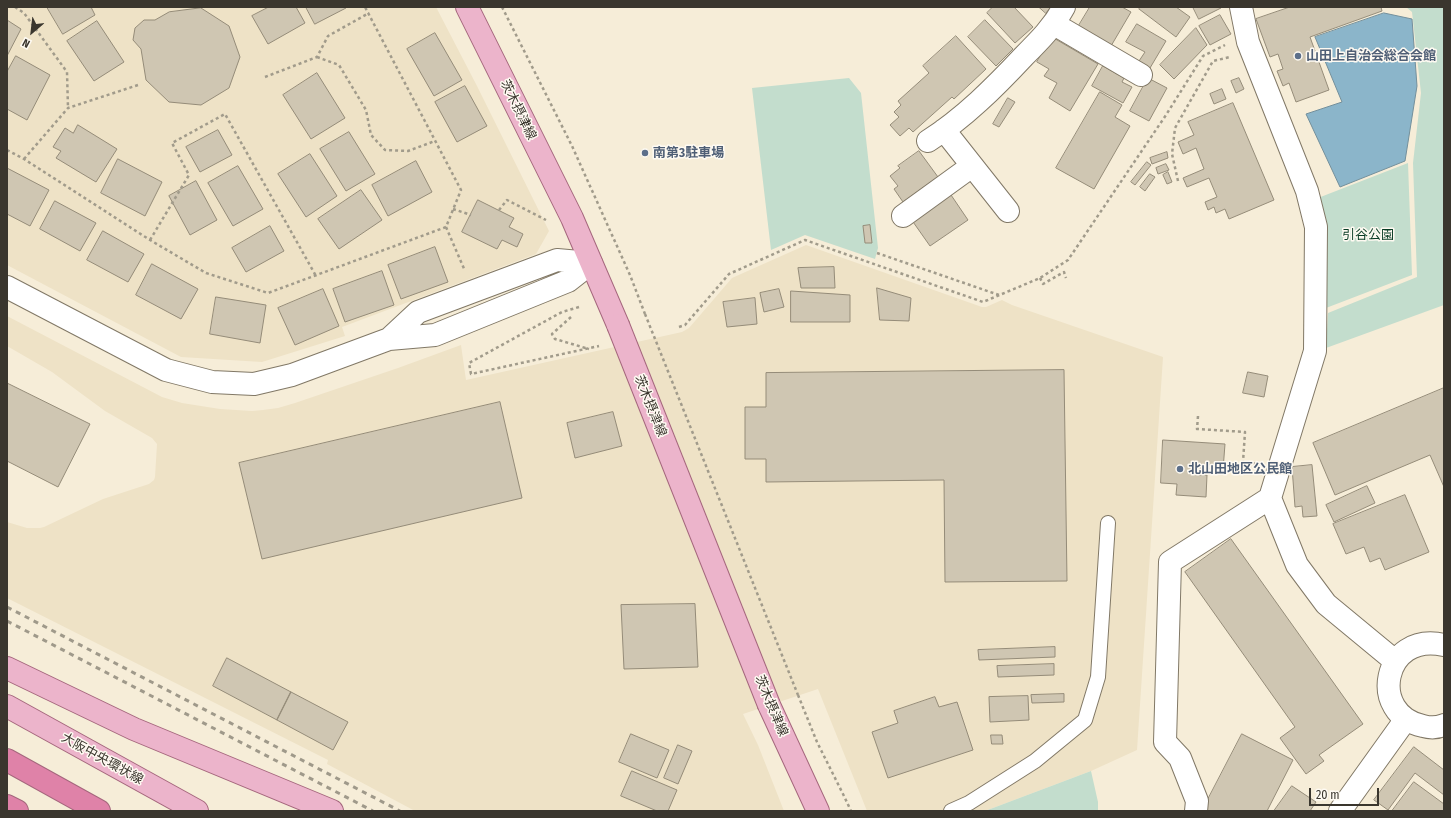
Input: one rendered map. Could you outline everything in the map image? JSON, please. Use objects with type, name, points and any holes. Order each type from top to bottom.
[{"type":"highway","points":[[7,760],[99,811]]},
{"type":"highway","points":[[7,806],[17,811]]},
{"type":"main road","name":"茨木摂津線","points":[[467,7],[572,218],[618,325],[769,705],[818,811]]},
{"type":"main road","points":[[7,668],[134,729],[332,811]]},
{"type":"main road","name":"大阪中央環状線","points":[[7,706],[197,811]]},
{"type":"street","points":[[1196,811],[1197,801],[1180,758],[1166,742],[1170,562],[1270,498],[1315,351],[1316,226],[1306,191],[1248,42],[1241,7]]},
{"type":"street","points":[[1008,211],[972,166],[936,135],[997,85],[1059,15],[1141,75]]},
{"type":"street","points":[[903,216],[972,166]]},
{"type":"street","points":[[389,339],[418,312],[557,260],[591,263]]},
{"type":"street","points":[[7,287],[166,370],[212,382],[254,384],[292,375],[389,339],[435,335],[568,281],[591,263]]},
{"type":"street","points":[[1270,498],[1297,565],[1326,604],[1395,661]]},
{"type":"street","points":[[1444,644],[1433,642],[1418,644],[1405,650],[1395,661],[1390,673],[1388,686],[1391,699],[1397,710],[1406,719],[1417,725],[1429,727],[1444,725]]},
{"type":"street","points":[[1340,811],[1406,719]]},
{"type":"lane","points":[[951,811],[969,803],[1035,761],[1085,720],[1098,677],[1108,523]]},
{"type":"path","points":[[15,7],[24,13],[67,72],[68,108]]},
{"type":"path","points":[[365,7],[461,190],[446,227],[474,292]]},
{"type":"path","points":[[502,7],[572,146],[630,275],[817,742],[850,811]]},
{"type":"path","points":[[317,57],[328,36],[369,13]]},
{"type":"path","points":[[679,327],[685,325],[729,274],[806,240],[983,302],[1040,278],[1068,260],[1166,116],[1203,56],[1234,41],[1248,42]]},
{"type":"path","points":[[1178,181],[1172,154],[1175,128],[1213,61],[1238,55],[1248,42]]},
{"type":"path","points":[[265,77],[317,57],[339,65],[366,110],[371,135],[385,150],[408,150],[435,141]]},
{"type":"path","points":[[24,159],[68,108],[138,85]]},
{"type":"path","points":[[150,240],[189,175],[172,142],[225,114],[316,276]]},
{"type":"path","points":[[7,150],[24,159],[150,240],[206,273],[268,293],[446,227]]},
{"type":"path","points":[[499,210],[508,200],[550,221]]},
{"type":"path","points":[[453,209],[471,215]]},
{"type":"path","points":[[877,253],[999,296]]},
{"type":"path","points":[[1040,278],[1042,284],[1064,272],[1066,278]]},
{"type":"path","points":[[579,307],[562,312],[469,364],[471,374],[599,346]]},
{"type":"path","points":[[571,317],[552,334],[555,339],[590,349]]},
{"type":"path","points":[[1198,416],[1197,429],[1245,432],[1243,462],[1280,467]]},
{"type":"shaded area","points":[[7,7],[436,7],[549,231],[536,254],[342,327],[345,336],[262,362],[181,357],[7,265]]},
{"type":"shaded area","points":[[806,245],[982,307],[986,307],[1002,300],[1012,305],[1163,357],[1137,750],[1091,771],[985,811],[867,811],[818,689],[743,714],[758,745],[784,811],[415,811],[327,764],[328,760],[7,598],[7,522],[27,528],[44,527],[103,499],[149,484],[155,477],[157,444],[152,438],[105,411],[52,372],[7,346],[7,316],[162,397],[182,403],[220,409],[252,411],[278,408],[295,403],[461,345],[466,380],[682,332],[689,328],[732,278]]},
{"type":"green space","points":[[1406,7],[1444,7],[1444,305],[1326,348],[1328,313],[1417,277],[1413,163],[1421,93],[1412,12]]},
{"type":"green space","points":[[849,78],[861,93],[878,248],[875,259],[805,235],[771,250],[752,88]]},
{"type":"green space","name":"引谷公園","points":[[1408,163],[1412,275],[1326,308],[1318,198]]},
{"type":"green space","points":[[1091,771],[1098,802],[1098,811],[985,811]]},
{"type":"water","points":[[1384,13],[1412,19],[1417,86],[1405,161],[1340,187],[1306,114],[1342,102],[1315,37]]},
{"type":"building","points":[[47,7],[91,7],[95,15],[63,34]]},
{"type":"building","points":[[269,7],[296,7],[305,23],[268,44],[252,16]]},
{"type":"building","points":[[306,7],[345,7],[346,8],[315,24]]},
{"type":"building","points":[[993,7],[1014,7],[1033,27],[1015,43],[987,13]]},
{"type":"building","points":[[1039,7],[1051,7],[1046,13]]},
{"type":"building","points":[[1090,7],[1122,7],[1131,12],[1111,46],[1078,27]]},
{"type":"building","points":[[1141,7],[1176,7],[1190,17],[1176,37],[1139,9]]},
{"type":"building","points":[[1193,7],[1221,7],[1221,8],[1199,19]]},
{"type":"building","name":"山田上自治会総合会館","points":[[1290,7],[1381,7],[1382,11],[1310,37],[1329,90],[1296,102],[1289,83],[1283,86],[1277,71],[1283,69],[1278,54],[1270,57],[1256,19]]},
{"type":"building","points":[[201,8],[229,26],[240,57],[229,88],[201,105],[169,102],[146,80],[141,49],[133,40],[135,28],[144,20],[155,20],[169,12]]},
{"type":"building","points":[[1220,15],[1231,34],[1210,45],[1199,26]]},
{"type":"building","points":[[7,20],[21,29],[7,56]]},
{"type":"building","points":[[985,20],[1013,49],[996,66],[968,37]]},
{"type":"building","points":[[97,21],[124,62],[94,81],[67,41]]},
{"type":"building","points":[[1137,24],[1166,41],[1150,68],[1139,61],[1145,52],[1126,42]]},
{"type":"building","points":[[1196,28],[1207,45],[1174,79],[1160,65]]},
{"type":"building","points":[[435,33],[462,80],[434,96],[407,49]]},
{"type":"building","points":[[956,36],[986,69],[954,99],[952,97],[913,132],[909,128],[900,136],[890,125],[899,117],[894,112],[901,105],[898,101],[929,73],[923,66]]},
{"type":"building","points":[[1052,37],[1098,64],[1070,111],[1049,98],[1057,83],[1044,76],[1049,69],[1037,62]]},
{"type":"building","points":[[16,56],[50,75],[27,120],[7,109],[7,72]]},
{"type":"building","points":[[1103,66],[1124,78],[1122,82],[1132,87],[1123,103],[1092,86]]},
{"type":"building","points":[[317,73],[345,118],[311,139],[283,95]]},
{"type":"building","points":[[1148,78],[1167,88],[1149,121],[1130,111]]},
{"type":"building","points":[[1239,78],[1244,89],[1236,93],[1231,81]]},
{"type":"building","points":[[465,86],[487,126],[457,142],[435,102]]},
{"type":"building","points":[[1222,89],[1226,99],[1214,104],[1210,94]]},
{"type":"building","points":[[1100,92],[1122,105],[1115,117],[1130,126],[1094,189],[1056,168]]},
{"type":"building","points":[[1008,98],[1015,102],[999,127],[993,124]]},
{"type":"building","points":[[1233,103],[1274,200],[1229,219],[1225,209],[1216,213],[1214,207],[1208,210],[1205,202],[1217,197],[1209,178],[1187,187],[1183,178],[1204,169],[1196,148],[1183,154],[1178,142],[1194,135],[1188,122]]},
{"type":"building","points":[[78,125],[117,149],[96,182],[56,158],[61,151],[53,147],[65,128],[73,133]]},
{"type":"building","points":[[218,130],[232,155],[200,172],[186,147]]},
{"type":"building","points":[[349,132],[375,174],[346,191],[320,149]]},
{"type":"building","points":[[919,151],[938,177],[903,202],[894,189],[898,186],[890,176],[900,168],[898,166]]},
{"type":"building","points":[[1167,152],[1168,158],[1152,164],[1150,158]]},
{"type":"building","points":[[310,154],[337,196],[306,217],[278,174]]},
{"type":"building","points":[[118,159],[162,182],[145,216],[101,193]]},
{"type":"building","points":[[416,161],[432,192],[388,216],[372,185]]},
{"type":"building","points":[[1147,162],[1151,165],[1135,185],[1131,182]]},
{"type":"building","points":[[1166,164],[1169,170],[1158,174],[1156,168]]},
{"type":"building","points":[[238,166],[263,209],[233,226],[208,183]]},
{"type":"building","points":[[7,168],[49,190],[30,226],[7,214]]},
{"type":"building","points":[[1168,172],[1172,182],[1167,184],[1163,175]]},
{"type":"building","points":[[1150,174],[1155,177],[1145,191],[1140,187]]},
{"type":"building","points":[[196,181],[217,220],[190,235],[169,196]]},
{"type":"building","points":[[361,190],[382,220],[339,249],[318,219]]},
{"type":"building","points":[[949,192],[968,220],[930,246],[911,219]]},
{"type":"building","points":[[478,200],[514,218],[509,227],[523,234],[517,247],[502,240],[497,249],[462,232]]},
{"type":"building","points":[[55,201],[96,223],[80,251],[40,229]]},
{"type":"building","points":[[870,225],[872,243],[865,243],[863,226]]},
{"type":"building","points":[[270,226],[284,251],[246,272],[232,248]]},
{"type":"building","points":[[103,231],[144,254],[128,282],[87,260]]},
{"type":"building","points":[[435,247],[448,282],[401,299],[388,265]]},
{"type":"building","points":[[152,264],[198,289],[181,319],[136,295]]},
{"type":"building","points":[[834,267],[835,288],[801,288],[798,268]]},
{"type":"building","points":[[382,271],[394,305],[345,322],[333,289]]},
{"type":"building","points":[[877,288],[911,298],[909,321],[880,320]]},
{"type":"building","points":[[323,289],[339,326],[295,345],[278,308]]},
{"type":"building","points":[[779,289],[784,307],[764,312],[760,293]]},
{"type":"building","points":[[791,291],[850,295],[850,322],[791,322]]},
{"type":"building","points":[[216,297],[266,305],[260,343],[210,334]]},
{"type":"building","points":[[755,298],[757,324],[727,327],[723,302]]},
{"type":"building","points":[[1064,370],[1067,581],[945,582],[944,480],[766,482],[766,459],[745,459],[745,407],[766,407],[766,373]]},
{"type":"building","points":[[1248,372],[1268,376],[1264,397],[1243,393]]},
{"type":"building","points":[[7,383],[90,424],[58,487],[7,461]]},
{"type":"building","points":[[1444,388],[1444,487],[1430,455],[1335,495],[1313,443]]},
{"type":"building","points":[[500,402],[522,498],[262,559],[239,463]]},
{"type":"building","points":[[613,412],[622,446],[575,458],[567,423]]},
{"type":"building","name":"北山田地区公民館","points":[[1163,440],[1225,444],[1223,470],[1199,468],[1199,475],[1207,475],[1206,497],[1176,495],[1177,484],[1161,483]]},
{"type":"building","points":[[1312,465],[1317,516],[1303,517],[1302,506],[1295,507],[1292,467]]},
{"type":"building","points":[[1367,486],[1375,503],[1334,522],[1326,505]]},
{"type":"building","points":[[1405,495],[1429,552],[1385,570],[1380,558],[1370,562],[1364,547],[1346,554],[1333,524]]},
{"type":"building","points":[[1231,539],[1363,724],[1319,755],[1324,761],[1306,774],[1280,738],[1295,727],[1185,572]]},
{"type":"building","points":[[695,604],[698,667],[624,669],[621,605]]},
{"type":"building","points":[[1055,647],[1055,657],[979,660],[978,650]]},
{"type":"building","points":[[227,658],[291,692],[277,720],[213,686]]},
{"type":"building","points":[[1054,664],[1054,675],[998,677],[997,666]]},
{"type":"building","points":[[291,692],[348,722],[333,750],[277,720]]},
{"type":"building","points":[[1064,694],[1064,702],[1032,703],[1031,695]]},
{"type":"building","points":[[1028,696],[1029,720],[990,722],[989,697]]},
{"type":"building","points":[[935,697],[939,707],[957,702],[973,750],[888,778],[872,732],[898,723],[894,711]]},
{"type":"building","points":[[631,734],[669,750],[657,778],[619,762]]},
{"type":"building","points":[[1242,734],[1293,760],[1267,811],[1207,811],[1203,809]]},
{"type":"building","points":[[991,735],[1002,735],[1003,744],[992,744]]},
{"type":"building","points":[[678,745],[692,751],[678,784],[664,778]]},
{"type":"building","points":[[1414,747],[1444,770],[1444,795],[1415,773],[1388,810],[1374,800]]},
{"type":"building","points":[[632,771],[677,790],[668,811],[657,811],[621,796]]},
{"type":"building","points":[[1414,782],[1444,804],[1444,811],[1392,811]]},
{"type":"building","points":[[1292,786],[1316,802],[1310,811],[1274,811]]},
{"type":"railway","points":[[7,607],[400,811]]},
{"type":"railway","points":[[7,621],[373,811]]},
{"type":"place","name":"山田上自治会総合会館","points":[[1298,56]]},
{"type":"place","name":"南第3駐車場","points":[[645,153]]},
{"type":"place","name":"北山田地区公民館","points":[[1180,469]]}]
